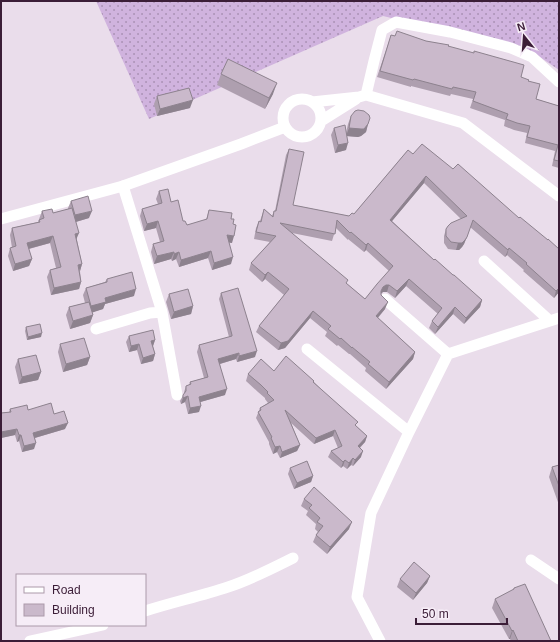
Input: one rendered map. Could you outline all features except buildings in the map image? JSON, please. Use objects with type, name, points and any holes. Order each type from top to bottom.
[{"type":"street","points":[[321,121],[363,96],[382,30],[396,22],[450,32],[511,48],[532,57],[559,82]]},
{"type":"street","points":[[312,102],[363,96],[463,123],[559,196]]},
{"type":"street","points":[[306,99],[312,102],[319,110],[321,121],[319,126],[311,135],[299,137],[289,132],[285,127],[283,122],[284,111],[287,106],[296,100],[306,99]]},
{"type":"street","points":[[1,219],[123,186],[285,127]]},
{"type":"street","points":[[123,186],[162,312],[177,395]]},
{"type":"street","points":[[484,261],[555,319]]},
{"type":"street","points":[[385,299],[448,354]]},
{"type":"street","points":[[96,329],[150,313],[162,312]]},
{"type":"street","points":[[380,641],[357,597],[371,513],[448,354],[555,319]]},
{"type":"street","points":[[308,349],[409,432]]},
{"type":"street","points":[[146,611],[229,587],[293,558]]},
{"type":"street","points":[[532,560],[559,578]]},
{"type":"street","points":[[30,641],[98,626]]},
{"type":"shaded area","points":[[96,1],[559,1],[559,70],[534,53],[383,16],[149,119]]}]
